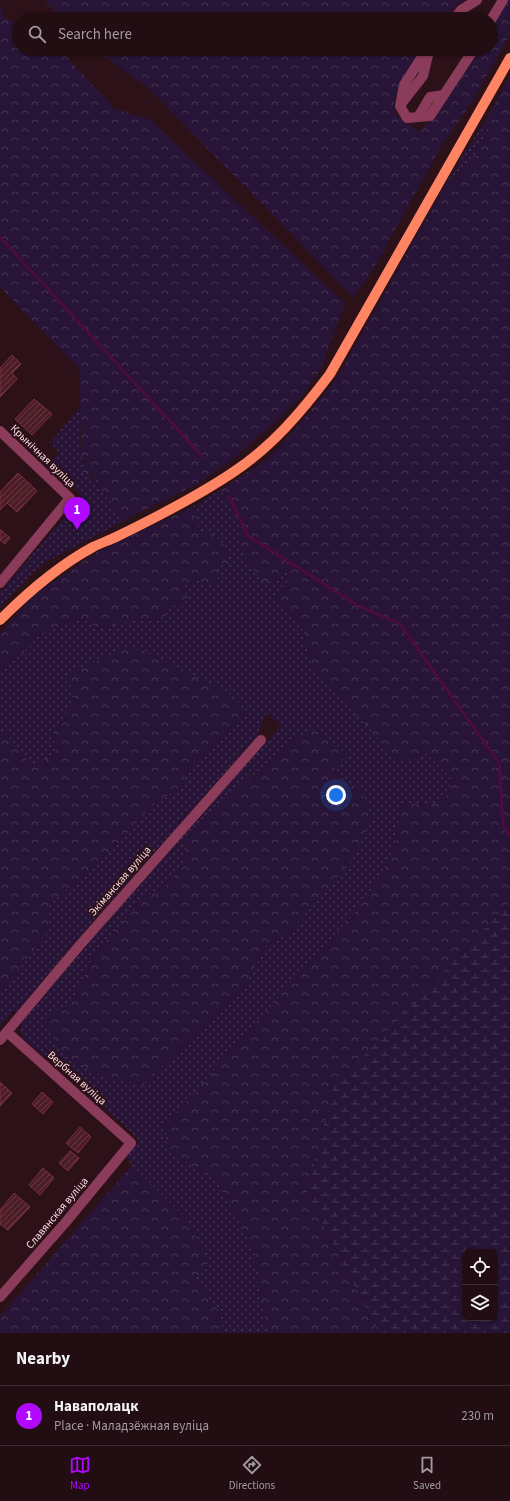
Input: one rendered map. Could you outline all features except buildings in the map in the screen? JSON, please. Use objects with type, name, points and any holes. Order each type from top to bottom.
[{"type":"main road","points":[[0,620],[26,594],[55,571],[93,547],[118,536],[203,492],[234,472],[286,428],[308,403],[330,374],[510,58]]},
{"type":"street","points":[[459,12],[477,0]]},
{"type":"street","points":[[496,12],[503,0]]},
{"type":"street","points":[[423,56],[404,85],[400,106],[407,118],[430,116],[467,56]]},
{"type":"street","name":"Крынічная вуліца","points":[[0,431],[70,498],[0,583]]},
{"type":"street","name":"Экіманская вуліца","points":[[0,1040],[79,946],[261,740]]},
{"type":"street","name":"Вербная вуліца","points":[[7,1032],[131,1143]]},
{"type":"street","name":"Славянская вуліца","points":[[0,1297],[65,1223],[131,1143]]},
{"type":"green space","points":[[44,0],[464,0],[456,5],[450,12],[55,12]]},
{"type":"green space","points":[[507,0],[510,0],[510,35],[472,102],[440,149],[373,270],[353,297],[148,88],[104,56],[418,56],[402,82],[394,101],[397,116],[419,131],[433,118],[472,56],[498,56],[498,15]]},
{"type":"green space","points":[[0,4],[4,17],[12,21],[12,56],[66,56],[115,109],[149,119],[345,303],[321,369],[300,398],[279,419],[228,463],[197,484],[125,520],[101,490],[91,473],[87,475],[83,473],[82,468],[86,465],[81,453],[80,370],[0,287]]},
{"type":"green space","points":[[510,76],[510,902],[333,1089],[307,1193],[379,1333],[268,1333],[250,1243],[217,1181],[168,1151],[165,1125],[364,902],[393,853],[402,803],[436,804],[450,793],[451,778],[426,753],[412,759],[397,759],[312,666],[301,625],[275,596],[291,576],[285,572],[272,582],[262,582],[241,551],[239,524],[220,490],[268,459],[337,378],[439,195],[467,168],[487,132],[484,122]]},
{"type":"green space","points":[[484,122],[487,132],[467,168],[439,195]]},
{"type":"green space","points":[[81,406],[80,442],[83,461],[99,488],[125,520],[42,564],[0,606],[0,592],[83,496],[49,463],[59,452],[50,443]]},
{"type":"green space","points":[[220,490],[239,524],[241,551],[272,582],[285,572],[291,576],[275,596],[301,625],[312,666],[347,703],[412,759],[426,753],[451,778],[450,793],[436,804],[402,803],[393,853],[364,902],[165,1125],[168,1151],[217,1181],[250,1243],[268,1333],[223,1333],[218,1310],[194,1279],[187,1219],[132,1165],[126,1157],[139,1140],[125,1126],[22,1037],[20,1029],[23,1021],[83,949],[281,725],[266,714],[257,736],[75,942],[17,1011],[13,1011],[0,1026],[0,994],[48,931],[48,906],[106,856],[153,805],[183,785],[187,769],[242,720],[246,711],[228,693],[142,650],[74,704],[53,732],[56,753],[32,768],[6,733],[0,739],[0,670],[30,647],[29,641],[60,625],[85,618],[98,629],[130,621],[163,618],[182,587],[198,580],[213,561],[229,563],[224,545],[199,531],[194,506]],"holes":[[[297,737],[347,755],[332,771],[361,790],[291,931],[266,946],[245,986],[144,1084],[106,1079],[53,1011],[69,1008],[93,957],[117,928],[148,895],[164,888],[185,863],[184,843],[211,812]]]},
{"type":"green space","points":[[194,506],[199,531],[215,534],[224,545],[229,563],[223,566],[213,562],[219,575],[215,585],[205,586],[198,580],[182,587],[188,597],[182,606],[170,606],[163,618],[130,621],[98,629],[85,618],[60,625],[29,641],[30,647],[0,670],[0,635],[30,598],[97,552]]},
{"type":"green space","points":[[122,649],[142,650],[229,693],[247,711],[242,720],[187,769],[183,785],[153,805],[106,856],[48,906],[48,931],[0,994],[0,739],[6,733],[32,768],[56,753],[53,732],[74,704],[68,674]]},
{"type":"green space","points":[[317,729],[348,755],[332,771],[361,790],[372,818],[351,861],[291,931],[266,946],[245,986],[144,1084],[106,1079],[63,1054],[44,1024],[53,1011],[69,1007],[93,958],[117,928],[148,895],[164,888],[185,863],[184,843],[211,812],[297,737]]},
{"type":"green space","points":[[510,902],[510,1333],[379,1333],[307,1193],[333,1088]]},
{"type":"green space","points":[[132,1165],[187,1219],[209,1262],[195,1279],[218,1310],[223,1333],[0,1333],[0,1316]]},
{"type":"waterway","points":[[0,237],[203,457]]},
{"type":"waterway","points":[[229,496],[248,536],[357,605],[400,624],[499,763],[503,824],[510,836]]},
{"type":"place","name":"Наваполацк","points":[[77,530]]}]
